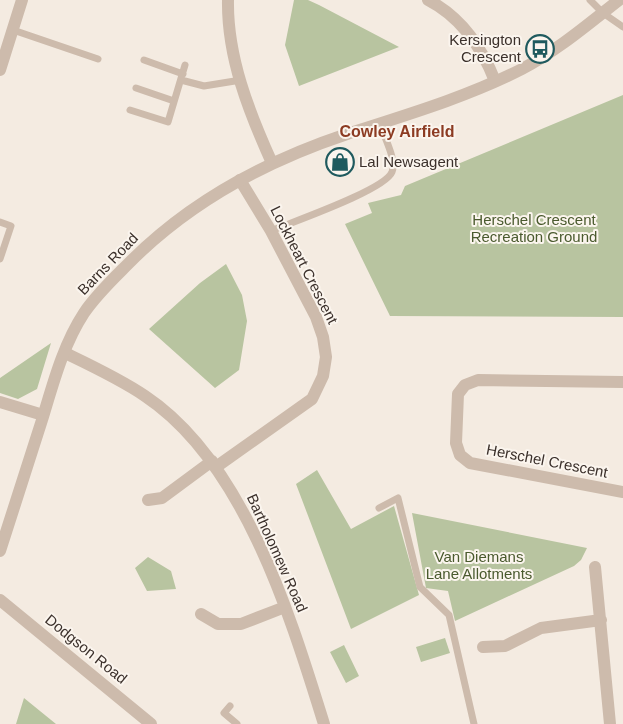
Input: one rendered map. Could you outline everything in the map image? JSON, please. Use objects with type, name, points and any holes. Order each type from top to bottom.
[{"type":"street","points":[[0,70],[22,0]]},
{"type":"street","points":[[228,0],[227,29],[241,80],[272,163]]},
{"type":"street","points":[[428,0],[440,6],[462,25],[486,57],[496,81]]},
{"type":"street","name":"Barns Road","points":[[0,551],[43,415],[65,353],[84,313],[135,257],[197,205],[272,163],[346,134],[380,124],[496,81],[550,53],[581,32],[619,0]]},
{"type":"street","name":"Lockheart Crescent","points":[[148,500],[162,498],[295,414],[312,399],[323,376],[326,357],[323,337],[316,316],[271,231],[240,180]]},
{"type":"street","name":"Bartholomew Road","points":[[65,353],[146,396],[190,436],[214,464],[242,508],[285,607],[324,724]]},
{"type":"street","name":"Herschel Crescent","points":[[623,382],[478,380],[465,384],[458,394],[456,442],[460,455],[470,463],[623,492]]},
{"type":"street","points":[[0,402],[43,415]]},
{"type":"street","points":[[595,567],[602,620],[610,724]]},
{"type":"street","name":"Dodgson Road","points":[[0,600],[151,724]]},
{"type":"street","points":[[201,614],[218,624],[241,624],[285,607]]},
{"type":"street","points":[[483,648],[505,646],[542,628],[602,620]]},
{"type":"lane","points":[[590,0],[603,13],[623,27]]},
{"type":"lane","points":[[13,30],[98,59]]},
{"type":"lane","points":[[144,60],[204,86],[241,80]]},
{"type":"lane","points":[[130,110],[168,122],[185,65]]},
{"type":"lane","points":[[136,88],[174,101]]},
{"type":"lane","points":[[271,231],[357,197],[386,180],[392,174],[393,164],[380,124]]},
{"type":"lane","points":[[0,222],[11,226],[0,259]]},
{"type":"lane","points":[[379,508],[398,498],[420,588],[448,615],[474,724]]},
{"type":"lane","points":[[230,706],[224,713],[237,724]]},
{"type":"green space","points":[[294,0],[308,0],[399,47],[299,86],[285,45]]},
{"type":"green space","name":"Herschel Crescent Recreation Ground","points":[[623,95],[623,317],[390,316],[345,224],[372,213],[368,203],[401,195],[405,186]]},
{"type":"green space","points":[[226,264],[242,295],[247,321],[239,370],[215,388],[149,329],[200,283]]},
{"type":"green space","points":[[51,343],[37,389],[18,399],[0,393],[0,378]]},
{"type":"green space","points":[[317,470],[351,529],[394,506],[419,595],[351,629],[296,484]]},
{"type":"green space","name":"Van Diemans Lane Allotments","points":[[412,513],[587,548],[581,560],[574,566],[455,621],[448,591],[426,588]]},
{"type":"green space","points":[[148,557],[171,571],[176,589],[147,591],[135,568]]},
{"type":"green space","points":[[445,638],[450,653],[421,662],[416,647]]},
{"type":"green space","points":[[344,645],[359,676],[346,683],[330,652]]},
{"type":"green space","points":[[24,698],[56,724],[16,724]]},
{"type":"place","name":"Kersington Crescent","points":[[540,49]]},
{"type":"place","name":"Lal Newsagent","points":[[340,162]]},
{"type":"district","name":"Cowley Airfield","points":[[397,131]]}]
